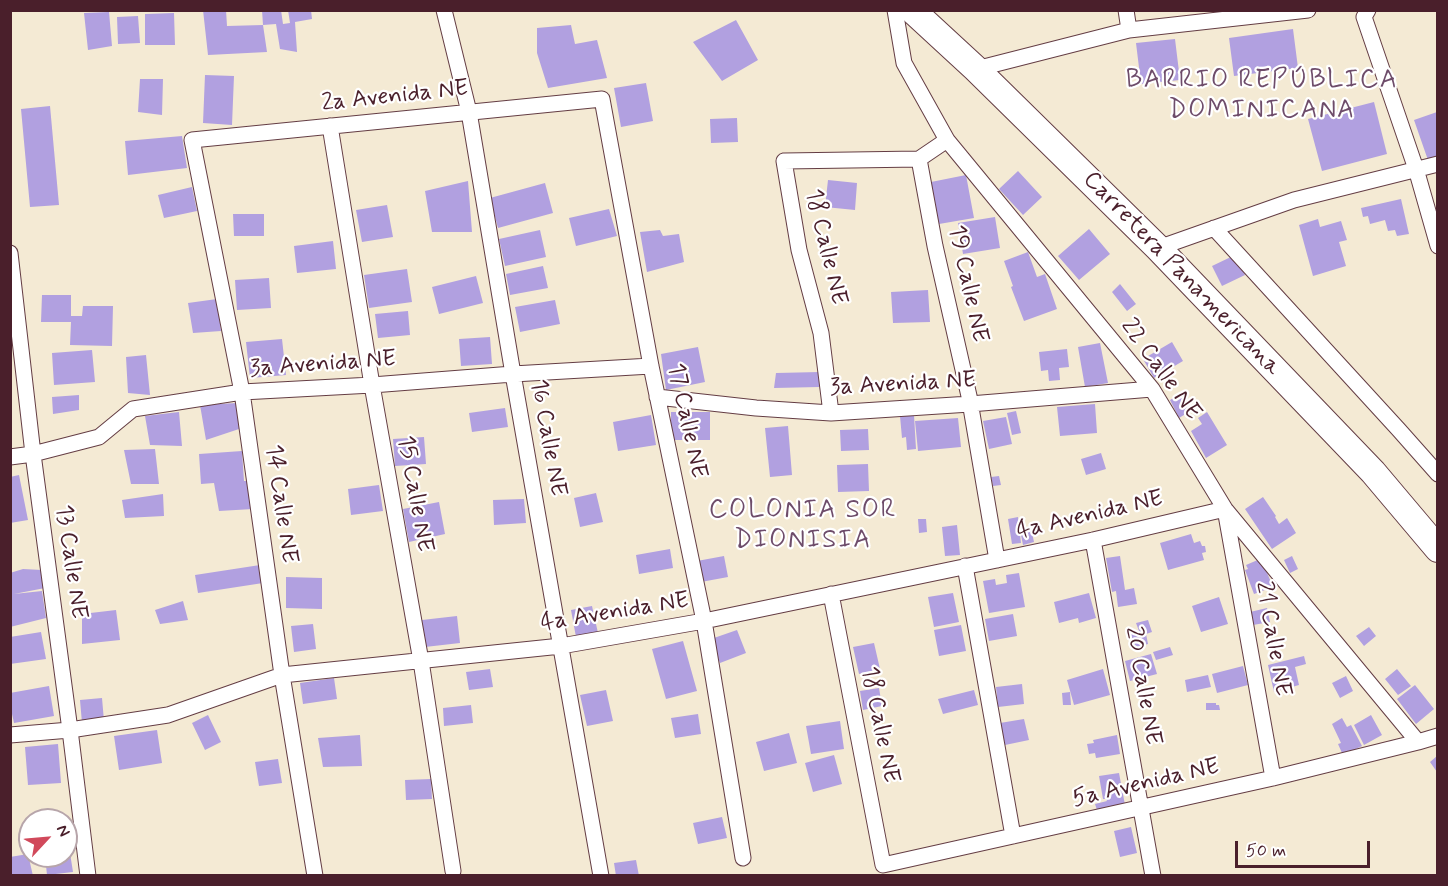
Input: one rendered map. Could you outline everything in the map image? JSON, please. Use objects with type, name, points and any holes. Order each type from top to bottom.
[{"type":"highway","name":"Carretera Panamericana","points":[[912,10],[976,69],[1158,248],[1373,472],[1437,549]]},
{"type":"street","name":"16 Calle NE","points":[[444,10],[470,112],[513,374],[601,876]]},
{"type":"street","name":"22 Calle NE","points":[[895,10],[904,63],[947,140],[1152,389],[1225,508],[1418,742]]},
{"type":"street","points":[[1126,10],[1129,30]]},
{"type":"street","points":[[976,69],[1129,30],[1308,10]]},
{"type":"street","points":[[1368,10],[1364,17],[1416,169],[1437,246]]},
{"type":"street","name":"2a Avenida NE","points":[[192,140],[602,99]]},
{"type":"street","name":"17 Calle NE","points":[[602,99],[657,397],[704,621],[743,858]]},
{"type":"street","name":"15 Calle NE","points":[[330,126],[372,385],[421,661],[453,871]]},
{"type":"street","name":"14 Calle NE","points":[[192,140],[242,392],[282,675],[315,876]]},
{"type":"street","points":[[919,159],[947,140]]},
{"type":"street","name":"18 Calle NE","points":[[831,413],[821,333],[799,250],[783,161],[919,159]]},
{"type":"street","name":"19 Calle NE","points":[[919,159],[935,246],[970,404],[997,560]]},
{"type":"street","points":[[1158,248],[1294,200],[1437,164]]},
{"type":"street","points":[[1214,228],[1437,474]]},
{"type":"street","name":"13 Calle NE","points":[[10,254],[33,454],[88,876]]},
{"type":"street","name":"3a Avenida NE","points":[[10,457],[33,454],[99,438],[133,409],[242,392],[651,366]]},
{"type":"street","name":"3a Avenida NE","points":[[657,397],[756,408],[831,413],[1152,389]]},
{"type":"street","name":"4a Avenida NE","points":[[10,735],[70,730],[168,715],[282,675],[561,646],[704,621],[1093,540],[1225,508]]},
{"type":"street","name":"21 Calle NE","points":[[1225,508],[1274,778]]},
{"type":"street","name":"20 Calle NE","points":[[1093,540],[1153,876]]},
{"type":"street","points":[[965,566],[1012,836]]},
{"type":"street","name":"18 Calle NE","points":[[831,594],[883,865]]},
{"type":"street","name":"5a Avenida NE","points":[[883,865],[1274,778],[1437,736]]},
{"type":"building","points":[[203,10],[226,10],[227,26],[263,25],[267,52],[208,55]]},
{"type":"building","points":[[262,10],[281,10],[283,24],[290,23],[288,10],[311,10],[312,19],[295,22],[297,52],[280,49],[276,24],[263,25]]},
{"type":"building","points":[[109,12],[112,46],[88,50],[84,13]]},
{"type":"building","points":[[174,13],[175,45],[145,45],[145,14]]},
{"type":"building","points":[[138,16],[140,43],[118,44],[117,17]]},
{"type":"building","points":[[736,20],[758,60],[722,81],[693,42]]},
{"type":"building","points":[[571,25],[575,44],[597,40],[607,78],[548,88],[537,53],[537,28]]},
{"type":"building","points":[[1293,29],[1298,68],[1234,76],[1229,38]]},
{"type":"building","points":[[1175,39],[1180,80],[1141,84],[1136,43]]},
{"type":"building","points":[[205,75],[234,76],[232,125],[203,123]]},
{"type":"building","points":[[140,79],[163,79],[162,115],[138,112]]},
{"type":"building","points":[[646,83],[653,121],[621,127],[614,88]]},
{"type":"building","points":[[1374,102],[1387,154],[1322,171],[1308,119]]},
{"type":"building","points":[[50,106],[59,205],[30,207],[21,109]]},
{"type":"building","points":[[1437,112],[1437,159],[1429,163],[1414,120]]},
{"type":"building","points":[[737,118],[738,142],[711,143],[710,119]]},
{"type":"building","points":[[182,136],[187,168],[128,175],[125,141]]},
{"type":"building","points":[[1018,171],[1042,197],[1023,215],[999,189]]},
{"type":"building","points":[[966,175],[974,218],[939,224],[931,182]]},
{"type":"building","points":[[828,180],[857,183],[855,210],[825,207]]},
{"type":"building","points":[[468,181],[472,232],[432,232],[425,191]]},
{"type":"building","points":[[545,183],[553,213],[498,228],[490,198]]},
{"type":"building","points":[[192,187],[197,211],[164,218],[158,195]]},
{"type":"building","points":[[1401,199],[1409,234],[1397,236],[1395,230],[1388,231],[1385,220],[1370,224],[1368,216],[1363,217],[1361,208]]},
{"type":"building","points":[[387,205],[393,237],[362,242],[356,210]]},
{"type":"building","points":[[609,209],[617,236],[576,246],[569,218]]},
{"type":"building","points":[[233,214],[264,214],[264,236],[234,236]]},
{"type":"building","points":[[995,217],[1000,248],[963,254],[958,223]]},
{"type":"building","points":[[1318,219],[1320,227],[1341,221],[1347,240],[1339,242],[1346,266],[1313,276],[1299,225]]},
{"type":"building","points":[[1089,229],[1110,254],[1079,280],[1058,256]]},
{"type":"building","points":[[540,230],[546,257],[505,266],[499,239]]},
{"type":"building","points":[[660,230],[663,236],[679,234],[684,262],[647,272],[640,232]]},
{"type":"building","points":[[333,241],[336,269],[297,273],[294,246]]},
{"type":"building","points":[[1028,252],[1037,277],[1045,274],[1057,309],[1024,321],[1004,261]]},
{"type":"building","points":[[1235,255],[1245,275],[1222,286],[1212,266]]},
{"type":"building","points":[[543,266],[548,288],[510,295],[506,274]]},
{"type":"building","points":[[407,269],[412,302],[369,308],[364,275]]},
{"type":"building","points":[[476,276],[483,303],[439,314],[432,287]]},
{"type":"building","points":[[269,278],[271,308],[237,310],[235,280]]},
{"type":"building","points":[[1120,284],[1136,304],[1127,311],[1112,292]]},
{"type":"building","points":[[928,290],[930,322],[893,323],[891,292]]},
{"type":"building","points":[[42,295],[71,295],[71,316],[82,316],[83,306],[113,306],[112,346],[70,345],[71,322],[41,322]]},
{"type":"building","points":[[217,299],[221,331],[193,333],[188,303]]},
{"type":"building","points":[[555,300],[560,324],[520,332],[515,307]]},
{"type":"building","points":[[408,311],[410,335],[378,338],[375,314]]},
{"type":"building","points":[[490,337],[492,364],[461,366],[459,339]]},
{"type":"building","points":[[282,339],[286,375],[250,378],[246,342]]},
{"type":"building","points":[[1172,342],[1183,361],[1154,378],[1143,359]]},
{"type":"building","points":[[1100,343],[1108,383],[1085,387],[1078,347]]},
{"type":"building","points":[[698,347],[705,382],[666,390],[661,354]]},
{"type":"building","points":[[1067,349],[1069,367],[1059,368],[1060,380],[1049,381],[1048,370],[1041,371],[1039,352]]},
{"type":"building","points":[[92,350],[95,382],[54,385],[52,353]]},
{"type":"building","points":[[146,355],[150,395],[128,393],[126,357]]},
{"type":"building","points":[[820,372],[819,387],[774,388],[776,373]]},
{"type":"building","points":[[1182,393],[1192,410],[1179,418],[1170,400]]},
{"type":"building","points":[[79,395],[79,410],[53,414],[52,397]]},
{"type":"building","points":[[237,403],[239,429],[206,440],[200,405]]},
{"type":"building","points":[[1095,404],[1097,433],[1060,436],[1057,407]]},
{"type":"building","points":[[505,408],[508,427],[472,432],[469,413]]},
{"type":"building","points":[[1016,411],[1021,433],[1012,435],[1007,413]]},
{"type":"building","points":[[179,412],[182,446],[150,445],[145,416]]},
{"type":"building","points":[[671,412],[710,412],[710,440],[671,440]]},
{"type":"building","points":[[1207,412],[1227,445],[1206,458],[1191,431],[1202,424],[1198,418]]},
{"type":"building","points":[[651,415],[656,445],[618,451],[613,422]]},
{"type":"building","points":[[914,415],[916,449],[907,450],[906,437],[902,438],[900,416]]},
{"type":"building","points":[[1006,417],[1012,444],[989,449],[983,421]]},
{"type":"building","points":[[958,418],[961,447],[918,451],[915,421]]},
{"type":"building","points":[[788,426],[792,475],[770,477],[765,428]]},
{"type":"building","points":[[868,429],[869,450],[841,451],[840,430]]},
{"type":"building","points":[[424,437],[426,464],[395,466],[393,439]]},
{"type":"building","points":[[155,449],[159,484],[131,484],[124,450]]},
{"type":"building","points":[[242,451],[244,481],[248,481],[253,509],[219,511],[214,483],[201,484],[199,454]]},
{"type":"building","points":[[1101,453],[1106,469],[1086,475],[1081,459]]},
{"type":"building","points":[[868,464],[869,491],[838,492],[837,465]]},
{"type":"building","points":[[19,475],[28,520],[10,523],[10,477]]},
{"type":"building","points":[[999,476],[1001,485],[993,486],[991,477]]},
{"type":"building","points":[[379,485],[383,511],[351,515],[348,489]]},
{"type":"building","points":[[596,493],[603,522],[580,527],[574,498]]},
{"type":"building","points":[[163,494],[164,516],[125,518],[122,500]]},
{"type":"building","points":[[1263,497],[1279,524],[1287,518],[1296,533],[1272,549],[1245,509]]},
{"type":"building","points":[[524,499],[526,523],[494,525],[493,500]]},
{"type":"building","points":[[439,502],[445,534],[409,542],[403,509]]},
{"type":"building","points":[[1018,517],[1021,543],[1012,544],[1008,519]]},
{"type":"building","points":[[918,519],[926,519],[927,532],[919,533]]},
{"type":"building","points":[[957,525],[960,555],[945,556],[942,527]]},
{"type":"building","points":[[1031,528],[1034,542],[1023,545],[1020,530]]},
{"type":"building","points":[[1191,534],[1194,543],[1200,541],[1202,546],[1205,546],[1206,552],[1202,553],[1204,560],[1168,570],[1160,543]]},
{"type":"building","points":[[670,549],[673,568],[639,574],[636,555]]},
{"type":"building","points":[[724,556],[728,577],[701,582],[697,561]]},
{"type":"building","points":[[1120,556],[1125,590],[1134,588],[1137,604],[1118,607],[1116,591],[1112,592],[1106,558]]},
{"type":"building","points":[[1292,556],[1298,569],[1290,573],[1284,560]]},
{"type":"building","points":[[1260,559],[1273,587],[1254,594],[1245,570],[1248,569],[1246,565]]},
{"type":"building","points":[[260,565],[263,583],[198,593],[195,575]]},
{"type":"building","points":[[23,569],[42,570],[45,588],[14,594],[42,591],[46,618],[10,627],[10,573]]},
{"type":"building","points":[[1019,573],[1025,607],[989,613],[983,581],[995,579],[996,585],[1007,583],[1006,575]]},
{"type":"building","points":[[286,577],[322,578],[322,609],[286,608]]},
{"type":"building","points":[[953,593],[959,622],[934,627],[928,597]]},
{"type":"building","points":[[1089,593],[1096,618],[1079,623],[1078,618],[1059,623],[1054,602]]},
{"type":"building","points":[[1219,597],[1228,624],[1201,632],[1192,606]]},
{"type":"building","points":[[183,601],[188,620],[160,624],[155,610]]},
{"type":"building","points":[[592,606],[598,633],[576,637],[571,610]]},
{"type":"building","points":[[1267,608],[1270,622],[1253,625],[1250,612]]},
{"type":"building","points":[[116,610],[120,640],[82,644],[82,614]]},
{"type":"building","points":[[1013,614],[1017,636],[989,641],[985,619]]},
{"type":"building","points":[[457,616],[460,643],[425,647],[422,620]]},
{"type":"building","points":[[1148,620],[1152,632],[1146,634],[1148,644],[1134,648],[1130,633],[1139,631],[1136,623]]},
{"type":"building","points":[[313,624],[316,649],[294,652],[291,626]]},
{"type":"building","points":[[961,625],[966,651],[939,656],[934,630]]},
{"type":"building","points":[[1369,627],[1376,636],[1364,646],[1356,636]]},
{"type":"building","points":[[737,630],[746,653],[720,663],[711,639]]},
{"type":"building","points":[[41,632],[46,659],[10,664],[10,637]]},
{"type":"building","points":[[683,641],[697,691],[666,699],[652,649]]},
{"type":"building","points":[[874,643],[880,669],[859,674],[853,647]]},
{"type":"building","points":[[1170,647],[1173,655],[1156,660],[1153,652]]},
{"type":"building","points":[[1151,654],[1157,674],[1130,681],[1125,661]]},
{"type":"building","points":[[1304,656],[1306,664],[1295,667],[1299,685],[1274,692],[1268,665]]},
{"type":"building","points":[[1243,666],[1248,685],[1217,693],[1212,674]]},
{"type":"building","points":[[490,669],[493,687],[469,690],[466,672]]},
{"type":"building","points":[[1103,669],[1110,695],[1074,705],[1067,680]]},
{"type":"building","points":[[1397,669],[1411,686],[1398,695],[1385,679]]},
{"type":"building","points":[[1208,675],[1211,687],[1187,692],[1185,680]]},
{"type":"building","points":[[1346,676],[1353,691],[1340,698],[1332,683]]},
{"type":"building","points":[[334,678],[337,699],[303,704],[300,683]]},
{"type":"building","points":[[1022,684],[1024,704],[998,707],[996,687]]},
{"type":"building","points":[[1415,685],[1434,709],[1416,724],[1397,699]]},
{"type":"building","points":[[49,686],[54,716],[14,723],[10,693]]},
{"type":"building","points":[[879,688],[882,706],[863,710],[860,691]]},
{"type":"building","points":[[606,690],[613,721],[587,726],[580,695]]},
{"type":"building","points":[[974,690],[978,705],[943,714],[938,699]]},
{"type":"building","points":[[1070,692],[1071,705],[1063,705],[1062,693]]},
{"type":"building","points":[[102,698],[104,721],[82,723],[80,700]]},
{"type":"building","points":[[1206,703],[1216,703],[1220,710],[1206,710]]},
{"type":"building","points":[[471,705],[473,723],[444,726],[443,708]]},
{"type":"building","points":[[698,714],[701,734],[675,738],[671,718]]},
{"type":"building","points":[[208,715],[221,742],[205,750],[192,723]]},
{"type":"building","points":[[1371,715],[1382,735],[1364,745],[1354,725]]},
{"type":"building","points":[[1342,718],[1347,727],[1351,725],[1362,746],[1346,754],[1342,753],[1338,744],[1341,743],[1332,724]]},
{"type":"building","points":[[1024,719],[1029,740],[1005,745],[1000,723]]},
{"type":"building","points":[[840,721],[844,749],[811,754],[806,726]]},
{"type":"building","points":[[157,730],[162,763],[119,770],[114,736]]},
{"type":"building","points":[[789,733],[797,763],[764,771],[756,742]]},
{"type":"building","points":[[360,735],[362,766],[323,767],[318,738]]},
{"type":"building","points":[[1117,735],[1120,754],[1096,758],[1095,753],[1089,754],[1087,744],[1094,743],[1093,740]]},
{"type":"building","points":[[58,744],[61,783],[28,785],[25,747]]},
{"type":"building","points":[[834,755],[842,784],[813,792],[805,763]]},
{"type":"building","points":[[1437,756],[1437,772],[1430,762]]},
{"type":"building","points":[[278,759],[282,783],[259,786],[255,762]]},
{"type":"building","points":[[1119,773],[1125,805],[1097,810],[1095,804],[1107,801],[1103,799],[1099,776]]},
{"type":"building","points":[[431,779],[432,799],[406,800],[405,780]]},
{"type":"building","points":[[722,817],[727,838],[698,844],[693,823]]},
{"type":"building","points":[[1131,827],[1137,853],[1120,857],[1114,831]]},
{"type":"building","points":[[18,856],[18,868],[31,868],[33,876],[10,876],[10,857]]},
{"type":"building","points":[[636,860],[639,876],[616,876],[614,863]]},
{"type":"building","points":[[46,868],[72,868],[73,872],[47,875]]},
{"type":"district","name":"BARRIO REPÚBLICA DOMINICANA","points":[[1262,97]]},
{"type":"district","name":"COLONIA SOR DIONISIA","points":[[803,527]]}]
